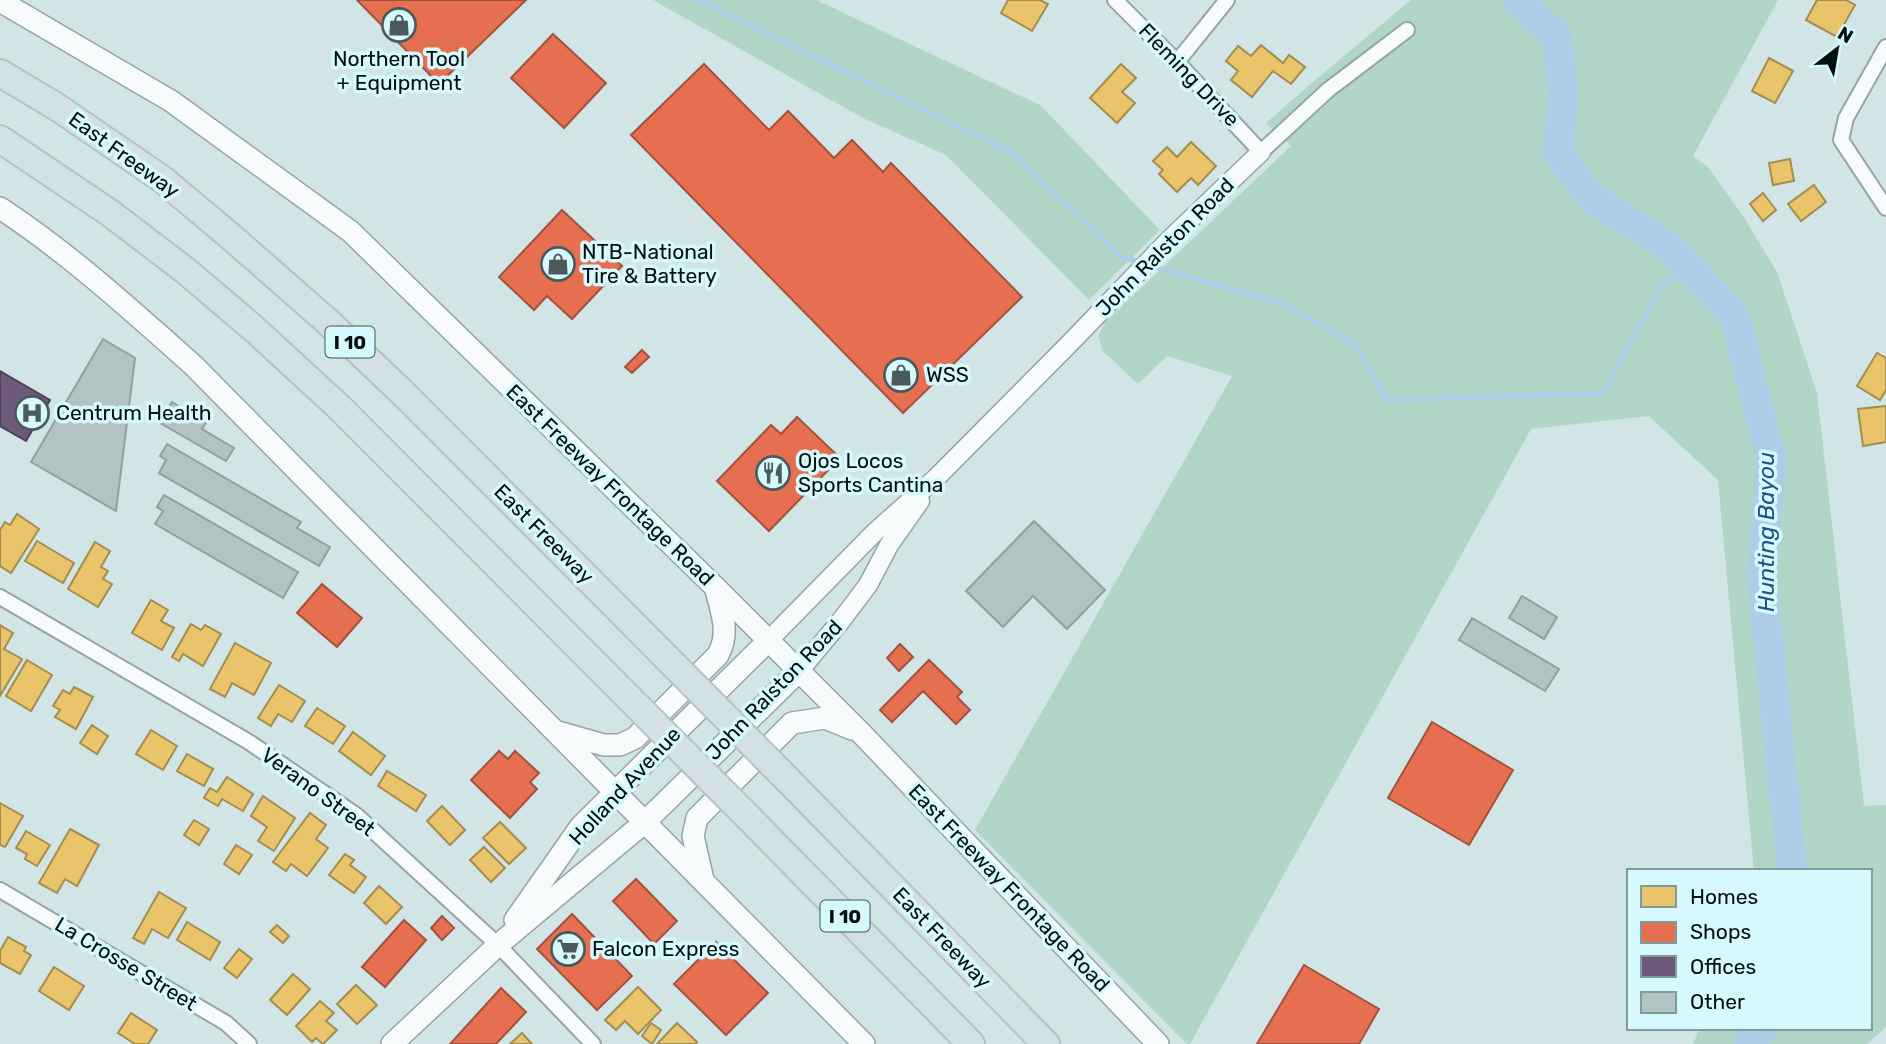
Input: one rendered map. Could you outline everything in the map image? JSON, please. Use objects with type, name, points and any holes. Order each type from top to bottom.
[{"type":"highway","name":"East Freeway","points":[[0,73],[57,107],[162,180],[327,321],[406,396],[664,655],[1046,1044]]},
{"type":"highway","name":"I 10","points":[[0,139],[110,214],[186,271],[340,408],[746,815],[968,1044]]},
{"type":"highway","points":[[953,950],[1064,1044]]},
{"type":"main road","name":"East Freeway Frontage Road","points":[[0,1],[171,101],[350,231],[860,732],[1158,1044]]},
{"type":"main road","points":[[0,208],[104,285],[193,365],[864,1044]]},
{"type":"main road","points":[[556,731],[604,745],[620,745],[635,738],[723,647],[725,623],[715,587]]},
{"type":"main road","name":"Holland Avenue","points":[[498,945],[581,826],[768,641]]},
{"type":"main road","name":"John Ralston Road","points":[[645,822],[799,671]]},
{"type":"main road","points":[[702,880],[693,836],[696,818],[792,723],[825,718],[860,732]]},
{"type":"main road","name":"Holland Avenue","points":[[392,1044],[498,945],[645,822]]},
{"type":"street","name":"Fleming Drive","points":[[1115,0],[1261,152]]},
{"type":"street","points":[[1177,62],[1227,0]]},
{"type":"street","name":"John Ralston Road","points":[[768,641],[875,532],[936,478],[1168,241],[1261,152],[1328,90],[1407,30]]},
{"type":"street","points":[[1886,47],[1846,118],[1841,140],[1886,208]]},
{"type":"street","name":"John Ralston Road","points":[[799,671],[868,584],[889,545],[936,478]]},
{"type":"street","name":"Verano Street","points":[[0,597],[249,742],[356,815],[498,945],[593,1044]]},
{"type":"street","name":"La Crosse Street","points":[[0,890],[226,1023],[249,1044]]},
{"type":"green space","points":[[653,0],[816,0],[1040,105],[1160,230],[1089,300],[946,155],[863,118]]},
{"type":"green space","points":[[1411,0],[1778,0],[1693,156],[1709,168],[1743,216],[1777,272],[1817,393],[1864,806],[1886,805],[1886,1027],[1867,1044],[1693,1044],[1699,1030],[1872,1030],[1872,869],[1754,869],[1718,480],[1649,416],[1531,429],[1190,1044],[1187,1044],[975,830],[1232,376],[1167,356],[1138,384],[1103,351],[1098,336],[1105,322],[1291,146],[1266,123]]},
{"type":"building: Homes","points":[[1008,0],[1040,0],[1048,4],[1032,31],[1001,13]]},
{"type":"building: Homes","points":[[1817,0],[1846,0],[1855,5],[1837,37],[1806,20]]},
{"type":"building: Homes","points":[[1261,45],[1283,63],[1289,55],[1305,67],[1291,84],[1273,71],[1252,97],[1231,80],[1238,71],[1226,61],[1238,46],[1251,56]]},
{"type":"building: Homes","points":[[1769,58],[1793,71],[1775,103],[1752,91]]},
{"type":"building: Homes","points":[[1121,64],[1136,78],[1122,92],[1135,103],[1117,123],[1090,98]]},
{"type":"building: Homes","points":[[1191,142],[1216,166],[1198,185],[1191,178],[1177,192],[1159,174],[1163,170],[1153,161],[1167,147],[1177,157]]},
{"type":"building: Homes","points":[[1790,159],[1794,181],[1773,185],[1769,163]]},
{"type":"building: Homes","points":[[1814,185],[1826,202],[1801,221],[1788,204]]},
{"type":"building: Homes","points":[[1763,193],[1776,210],[1763,221],[1750,204]]},
{"type":"building: Homes","points":[[1877,353],[1886,358],[1886,390],[1880,400],[1857,386]]},
{"type":"building: Homes","points":[[1886,406],[1886,442],[1863,446],[1858,409]]},
{"type":"building: Homes","points":[[17,514],[39,529],[11,573],[0,566],[0,530],[5,522],[10,525]]},
{"type":"building: Homes","points":[[37,541],[74,563],[63,583],[25,561]]},
{"type":"building: Homes","points":[[95,542],[110,551],[101,567],[108,571],[103,579],[112,584],[98,607],[68,589]]},
{"type":"building: Homes","points":[[151,600],[168,610],[161,621],[174,628],[162,650],[132,633]]},
{"type":"building: Homes","points":[[191,624],[201,630],[205,625],[221,634],[203,666],[183,654],[179,661],[172,657]]},
{"type":"building: Homes","points":[[0,625],[13,633],[4,649],[22,659],[0,696]]},
{"type":"building: Homes","points":[[235,643],[271,663],[254,695],[232,683],[225,697],[210,689]]},
{"type":"building: Homes","points":[[27,660],[52,675],[31,711],[6,696]]},
{"type":"building: Homes","points":[[279,685],[305,701],[292,722],[278,714],[271,726],[258,718]]},
{"type":"building: Homes","points":[[74,687],[93,697],[76,729],[55,717],[60,710],[53,706],[63,690],[70,694]]},
{"type":"building: Homes","points":[[317,708],[345,726],[333,744],[305,726]]},
{"type":"building: Homes","points":[[92,725],[108,736],[97,754],[80,743]]},
{"type":"building: Homes","points":[[151,730],[177,746],[163,770],[136,754]]},
{"type":"building: Homes","points":[[353,732],[385,756],[371,775],[339,751]]},
{"type":"building: Homes","points":[[187,754],[213,769],[204,786],[177,771]]},
{"type":"building: Homes","points":[[387,771],[426,795],[416,811],[378,786]]},
{"type":"building: Homes","points":[[227,777],[253,794],[243,811],[222,799],[218,806],[204,798],[210,788],[217,792]]},
{"type":"building: Homes","points":[[263,796],[295,818],[274,851],[258,841],[267,827],[251,816]]},
{"type":"building: Homes","points":[[0,803],[23,816],[5,847],[0,845]]},
{"type":"building: Homes","points":[[442,806],[465,830],[450,845],[427,821]]},
{"type":"building: Homes","points":[[310,813],[326,825],[316,839],[328,848],[307,876],[291,864],[286,871],[273,862]]},
{"type":"building: Homes","points":[[194,820],[209,829],[199,845],[184,835]]},
{"type":"building: Homes","points":[[500,822],[526,848],[509,864],[483,838]]},
{"type":"building: Homes","points":[[70,829],[99,845],[77,886],[65,879],[57,893],[39,883]]},
{"type":"building: Homes","points":[[26,831],[50,845],[37,866],[25,859],[27,854],[16,848]]},
{"type":"building: Homes","points":[[236,845],[252,855],[239,874],[224,864]]},
{"type":"building: Homes","points":[[484,847],[505,868],[491,882],[470,860]]},
{"type":"building: Homes","points":[[345,854],[354,860],[350,865],[366,877],[354,893],[329,875]]},
{"type":"building: Homes","points":[[379,886],[402,907],[386,924],[364,903]]},
{"type":"building: Homes","points":[[159,892],[186,908],[168,938],[152,929],[144,944],[133,938]]},
{"type":"building: Homes","points":[[187,922],[220,942],[210,960],[177,940]]},
{"type":"building: Homes","points":[[277,925],[289,936],[283,943],[270,932]]},
{"type":"building: Homes","points":[[8,937],[26,947],[24,951],[31,955],[20,974],[0,963],[0,951]]},
{"type":"building: Homes","points":[[239,949],[252,959],[237,978],[224,968]]},
{"type":"building: Homes","points":[[54,967],[84,986],[69,1010],[39,991]]},
{"type":"building: Homes","points":[[293,974],[310,989],[287,1015],[270,1000]]},
{"type":"building: Homes","points":[[356,985],[377,1005],[357,1024],[337,1004]]},
{"type":"building: Homes","points":[[638,987],[661,1010],[638,1034],[625,1021],[616,1030],[605,1020]]},
{"type":"building: Homes","points":[[320,1001],[334,1013],[326,1021],[337,1030],[323,1044],[316,1038],[312,1042],[296,1026]]},
{"type":"building: Homes","points":[[131,1013],[157,1030],[148,1044],[135,1044],[118,1033]]},
{"type":"building: Homes","points":[[651,1023],[661,1030],[652,1044],[642,1036]]},
{"type":"building: Homes","points":[[677,1023],[696,1044],[657,1044]]},
{"type":"building: Homes","points":[[522,1033],[532,1044],[510,1044]]},
{"type":"building: Shops","points":[[357,0],[526,0],[439,84]]},
{"type":"building: Shops","points":[[553,34],[606,83],[564,128],[511,78]]},
{"type":"building: Shops","points":[[704,64],[769,130],[788,111],[834,158],[852,140],[883,172],[891,163],[1022,297],[903,413],[631,135]]},
{"type":"building: Shops","points":[[562,210],[622,266],[572,319],[547,296],[534,310],[499,277]]},
{"type":"building: Shops","points":[[642,350],[649,357],[632,373],[625,367]]},
{"type":"building: Shops","points":[[797,417],[840,458],[769,531],[717,481],[771,425],[781,434]]},
{"type":"building: Shops","points":[[322,584],[362,618],[337,647],[297,613]]},
{"type":"building: Shops","points":[[900,644],[913,657],[899,671],[887,658]]},
{"type":"building: Shops","points":[[929,660],[962,692],[957,697],[970,710],[956,724],[923,691],[892,722],[880,710]]},
{"type":"building: Shops","points":[[1432,722],[1513,770],[1469,845],[1388,798]]},
{"type":"building: Shops","points":[[499,751],[508,759],[515,751],[539,773],[530,782],[537,789],[510,818],[471,780]]},
{"type":"building: Shops","points":[[636,879],[677,921],[654,944],[613,901]]},
{"type":"building: Shops","points":[[572,914],[632,976],[597,1010],[537,949]]},
{"type":"building: Shops","points":[[442,916],[454,928],[442,940],[431,928]]},
{"type":"building: Shops","points":[[404,920],[426,940],[385,987],[362,967]]},
{"type":"building: Shops","points":[[716,942],[768,993],[726,1035],[674,984]]},
{"type":"building: Shops","points":[[1304,965],[1379,1009],[1359,1044],[1257,1044]]},
{"type":"building: Shops","points":[[501,988],[526,1012],[496,1044],[450,1044]]},
{"type":"building: Offices","points":[[0,371],[50,400],[26,441],[0,426]]},
{"type":"building: Other","points":[[103,339],[135,358],[116,511],[31,462]]},
{"type":"building: Other","points":[[172,402],[206,423],[202,429],[234,448],[226,461],[160,423]]},
{"type":"building: Other","points":[[167,444],[301,522],[297,528],[330,547],[319,566],[159,473],[166,460],[160,456]]},
{"type":"building: Other","points":[[164,495],[298,572],[283,598],[155,524],[163,511],[157,507]]},
{"type":"building: Other","points":[[1034,521],[1105,590],[1067,629],[1033,596],[1003,627],[966,591]]},
{"type":"building: Other","points":[[1522,596],[1557,617],[1544,639],[1509,618]]},
{"type":"building: Other","points":[[1472,618],[1559,669],[1545,691],[1459,640]]},
{"type":"waterway","points":[[698,0],[1013,153],[1120,256],[1142,263]]},
{"type":"waterway","name":"Hunting Bayou","points":[[1517,0],[1557,36],[1563,94],[1558,153],[1591,198],[1670,247],[1735,316],[1771,459],[1762,579],[1792,869]]},
{"type":"waterway","points":[[1151,266],[1283,304],[1355,344],[1387,400],[1603,393],[1662,284],[1694,271]]},
{"type":"waterway","name":"Hunting Bayou","points":[[1749,1044],[1761,1030]]},
{"type":"place","name":"Northern Tool + Equipment","points":[[399,25]]},
{"type":"place","name":"NTB-National Tire & Battery","points":[[558,264]]},
{"type":"place","name":"WSS","points":[[901,375]]},
{"type":"place","name":"Centrum Health","points":[[32,413]]},
{"type":"place","name":"Ojos Locos Sports Cantina","points":[[773,473]]},
{"type":"place","name":"Falcon Express","points":[[568,949]]}]
